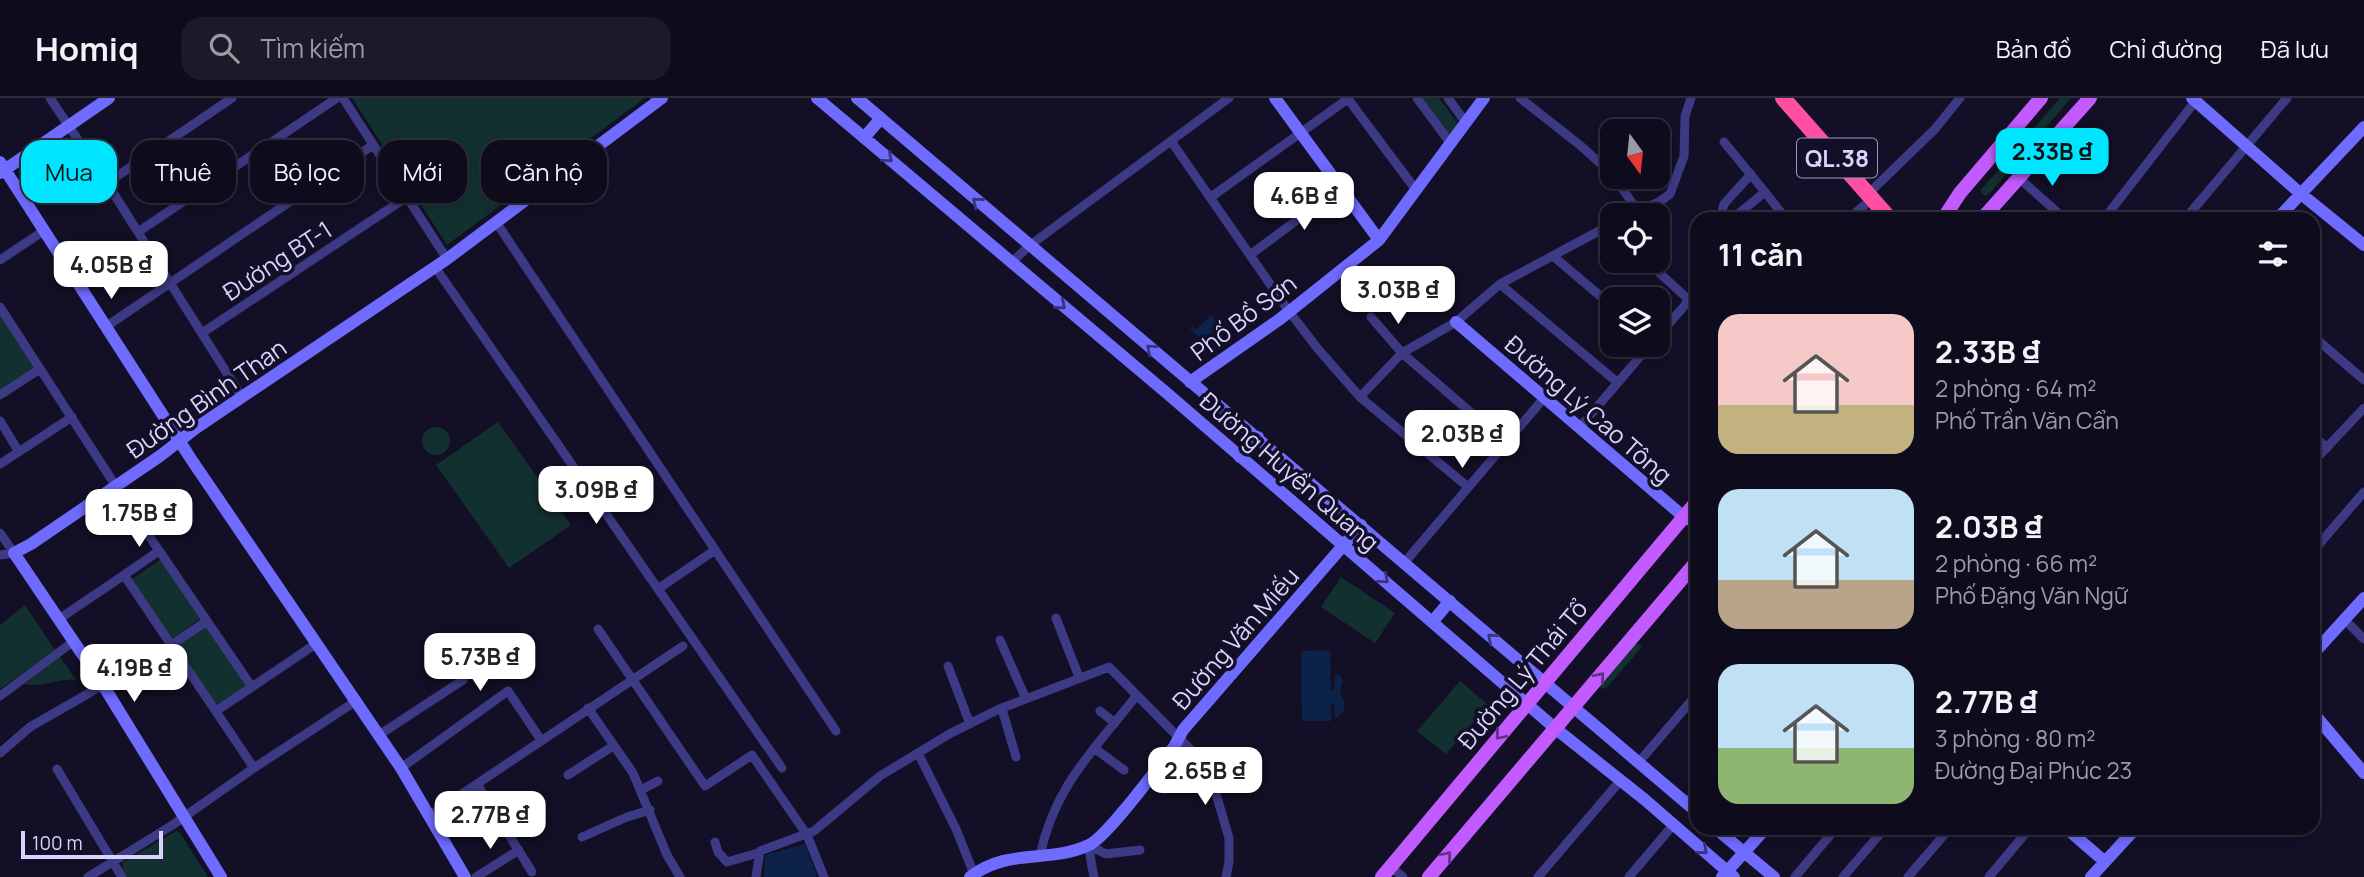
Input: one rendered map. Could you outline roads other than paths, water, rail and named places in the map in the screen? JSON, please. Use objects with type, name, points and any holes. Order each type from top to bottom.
[{"type":"highway","name":"QL.38","points":[[1783,98],[1884,212]]},
{"type":"main road","points":[[1948,212],[1960,193],[2041,98]]},
{"type":"main road","points":[[1989,212],[2090,98]]},
{"type":"main road","name":"Đường Lý Thái Tổ","points":[[1387,872],[1690,510]]},
{"type":"main road","points":[[1429,877],[1690,570]]},
{"type":"street","points":[[50,98],[79,140]]},
{"type":"street","points":[[110,98],[70,127],[2,169],[401,768],[466,877]]},
{"type":"street","points":[[117,176],[232,98]]},
{"type":"street","points":[[138,232],[337,98]]},
{"type":"street","points":[[343,98],[378,152]]},
{"type":"street","name":"Đường Bình Than","points":[[14,553],[447,259],[662,98]]},
{"type":"street","name":"Đường Huyền Quang","points":[[817,98],[1169,395],[1556,729],[1674,824],[1727,875]]},
{"type":"street","name":"Đường Huyền Quang","points":[[857,98],[1690,806]]},
{"type":"street","points":[[1011,263],[1029,246],[1229,98]]},
{"type":"street","points":[[1275,98],[1379,240]]},
{"type":"street","points":[[1211,197],[1349,98],[1416,190]]},
{"type":"street","points":[[1417,98],[1451,144]]},
{"type":"street","points":[[1448,98],[1466,123]]},
{"type":"street","name":"Phố Bồ Sơn","points":[[1169,395],[1187,379],[1280,319],[1379,240],[1484,98]]},
{"type":"street","points":[[1657,203],[1670,194],[1675,184],[1684,156],[1685,116],[1692,98]]},
{"type":"street","points":[[1855,212],[1960,98]]},
{"type":"street","points":[[2191,212],[2287,98]]},
{"type":"street","points":[[2109,212],[2195,99],[2300,193],[2363,241]]},
{"type":"street","points":[[1526,100],[1600,163]]},
{"type":"street","points":[[864,138],[881,118]]},
{"type":"street","points":[[2283,212],[2364,127]]},
{"type":"street","points":[[1171,141],[1288,310],[1360,397],[1468,486]]},
{"type":"street","points":[[1724,142],[1781,212]]},
{"type":"street","points":[[107,326],[373,145]]},
{"type":"street","points":[[1722,212],[1724,204],[1751,174]]},
{"type":"street","points":[[2020,179],[2057,212]]},
{"type":"street","points":[[940,203],[957,185]]},
{"type":"street","points":[[1250,255],[1340,187]]},
{"type":"street","points":[[1741,212],[1765,192]]},
{"type":"street","points":[[117,199],[242,397]]},
{"type":"street","name":"Đường BT-1","points":[[202,333],[399,203]]},
{"type":"street","points":[[412,203],[447,259]]},
{"type":"street","points":[[496,222],[836,731]]},
{"type":"street","points":[[0,260],[44,230]]},
{"type":"street","points":[[1360,397],[1402,353],[1456,322],[1500,284],[1600,233]]},
{"type":"street","points":[[1553,256],[1600,296]]},
{"type":"street","points":[[435,267],[782,768]]},
{"type":"street","points":[[1659,273],[1687,298],[1686,304],[1670,322]]},
{"type":"street","points":[[1500,284],[1617,382]]},
{"type":"street","points":[[0,307],[159,551],[252,687]]},
{"type":"street","points":[[1090,330],[1107,312]]},
{"type":"street","points":[[1371,317],[1402,353],[1506,443]]},
{"type":"street","name":"Đường Lý Cao Tông","points":[[1456,322],[1690,520]]},
{"type":"street","points":[[2320,342],[2364,380]]},
{"type":"street","points":[[1579,428],[1639,357]]},
{"type":"street","points":[[0,395],[40,369]]},
{"type":"street","points":[[1405,562],[1544,398]]},
{"type":"street","points":[[2320,454],[2364,408]]},
{"type":"street","points":[[0,464],[72,417]]},
{"type":"street","points":[[0,421],[19,452]]},
{"type":"street","points":[[1240,457],[1258,437]]},
{"type":"street","points":[[2320,442],[2326,448]]},
{"type":"street","points":[[2320,543],[2364,492]]},
{"type":"street","name":"Đường Văn Miếu","points":[[972,875],[1014,857],[1073,851],[1088,845],[1106,830],[1179,740],[1183,730],[1361,525]]},
{"type":"street","points":[[0,533],[103,685],[221,877]]},
{"type":"street","points":[[658,589],[715,550]]},
{"type":"street","points":[[59,619],[159,551]]},
{"type":"street","points":[[0,555],[14,553]]},
{"type":"street","points":[[124,575],[254,768]]},
{"type":"street","points":[[2320,642],[2345,620],[2364,598]]},
{"type":"street","points":[[1433,621],[1450,601]]},
{"type":"street","points":[[1056,618],[1079,677]]},
{"type":"street","points":[[2345,620],[2364,639]]},
{"type":"street","points":[[171,645],[207,621]]},
{"type":"street","points":[[598,629],[705,786],[752,755],[807,835],[824,877]]},
{"type":"street","points":[[1000,640],[1026,699]]},
{"type":"street","points":[[0,696],[74,641]]},
{"type":"street","points":[[216,711],[317,643]]},
{"type":"street","points":[[429,816],[683,646]]},
{"type":"street","points":[[948,666],[970,724]]},
{"type":"street","points":[[715,842],[718,852],[727,862],[807,835],[880,776],[970,724],[1079,677],[1109,667],[1191,750],[1211,777],[1229,838],[1226,877]]},
{"type":"street","points":[[379,735],[463,680]]},
{"type":"street","points":[[0,754],[30,727],[103,685]]},
{"type":"street","points":[[401,768],[508,691],[541,740]]},
{"type":"street","points":[[1040,856],[1046,828],[1062,793],[1137,695]]},
{"type":"street","points":[[88,877],[170,826],[356,701]]},
{"type":"street","points":[[1639,762],[1690,702]]},
{"type":"street","points":[[588,708],[633,773],[667,855],[680,877]]},
{"type":"street","points":[[1002,709],[1016,757]]},
{"type":"street","points":[[1100,712],[1115,723]]},
{"type":"street","points":[[2320,721],[2364,773]]},
{"type":"street","points":[[568,775],[613,746]]},
{"type":"street","points":[[1094,748],[1124,770]]},
{"type":"street","points":[[918,753],[956,829],[972,875]]},
{"type":"street","points":[[58,768],[122,877]]},
{"type":"street","points":[[641,790],[658,781]]},
{"type":"street","points":[[1538,877],[1620,781]]},
{"type":"street","points":[[1644,799],[1660,781]]},
{"type":"street","points":[[477,784],[533,872]]},
{"type":"street","points":[[1686,803],[1690,799]]},
{"type":"street","points":[[582,837],[650,810]]},
{"type":"street","points":[[1629,877],[1674,824]]},
{"type":"street","points":[[1723,835],[1774,877]]},
{"type":"street","points":[[1727,875],[1760,835]]},
{"type":"street","points":[[1795,877],[1830,835]]},
{"type":"street","points":[[1843,877],[1879,835]]},
{"type":"street","points":[[1908,877],[1944,835]]},
{"type":"street","points":[[1989,877],[2024,835]]},
{"type":"street","points":[[2074,835],[2104,861]]},
{"type":"street","points":[[2091,877],[2129,835]]},
{"type":"street","points":[[1088,845],[1106,854],[1140,850]]},
{"type":"street","points":[[1088,845],[1094,877]]},
{"type":"street","points":[[476,877],[519,850]]},
{"type":"street","points":[[756,877],[758,853]]},
{"type":"street","points":[[1387,872],[1403,877]]},
{"type":"water","points":[[1211,315],[1222,330],[1205,343],[1190,329],[1196,329]]},
{"type":"water","points":[[1330,650],[1331,690],[1334,691],[1335,675],[1339,674],[1343,680],[1340,692],[1345,703],[1344,712],[1335,718],[1334,704],[1331,704],[1331,721],[1302,721],[1301,651]]},
{"type":"water","points":[[805,844],[817,877],[764,877],[765,855]]}]
